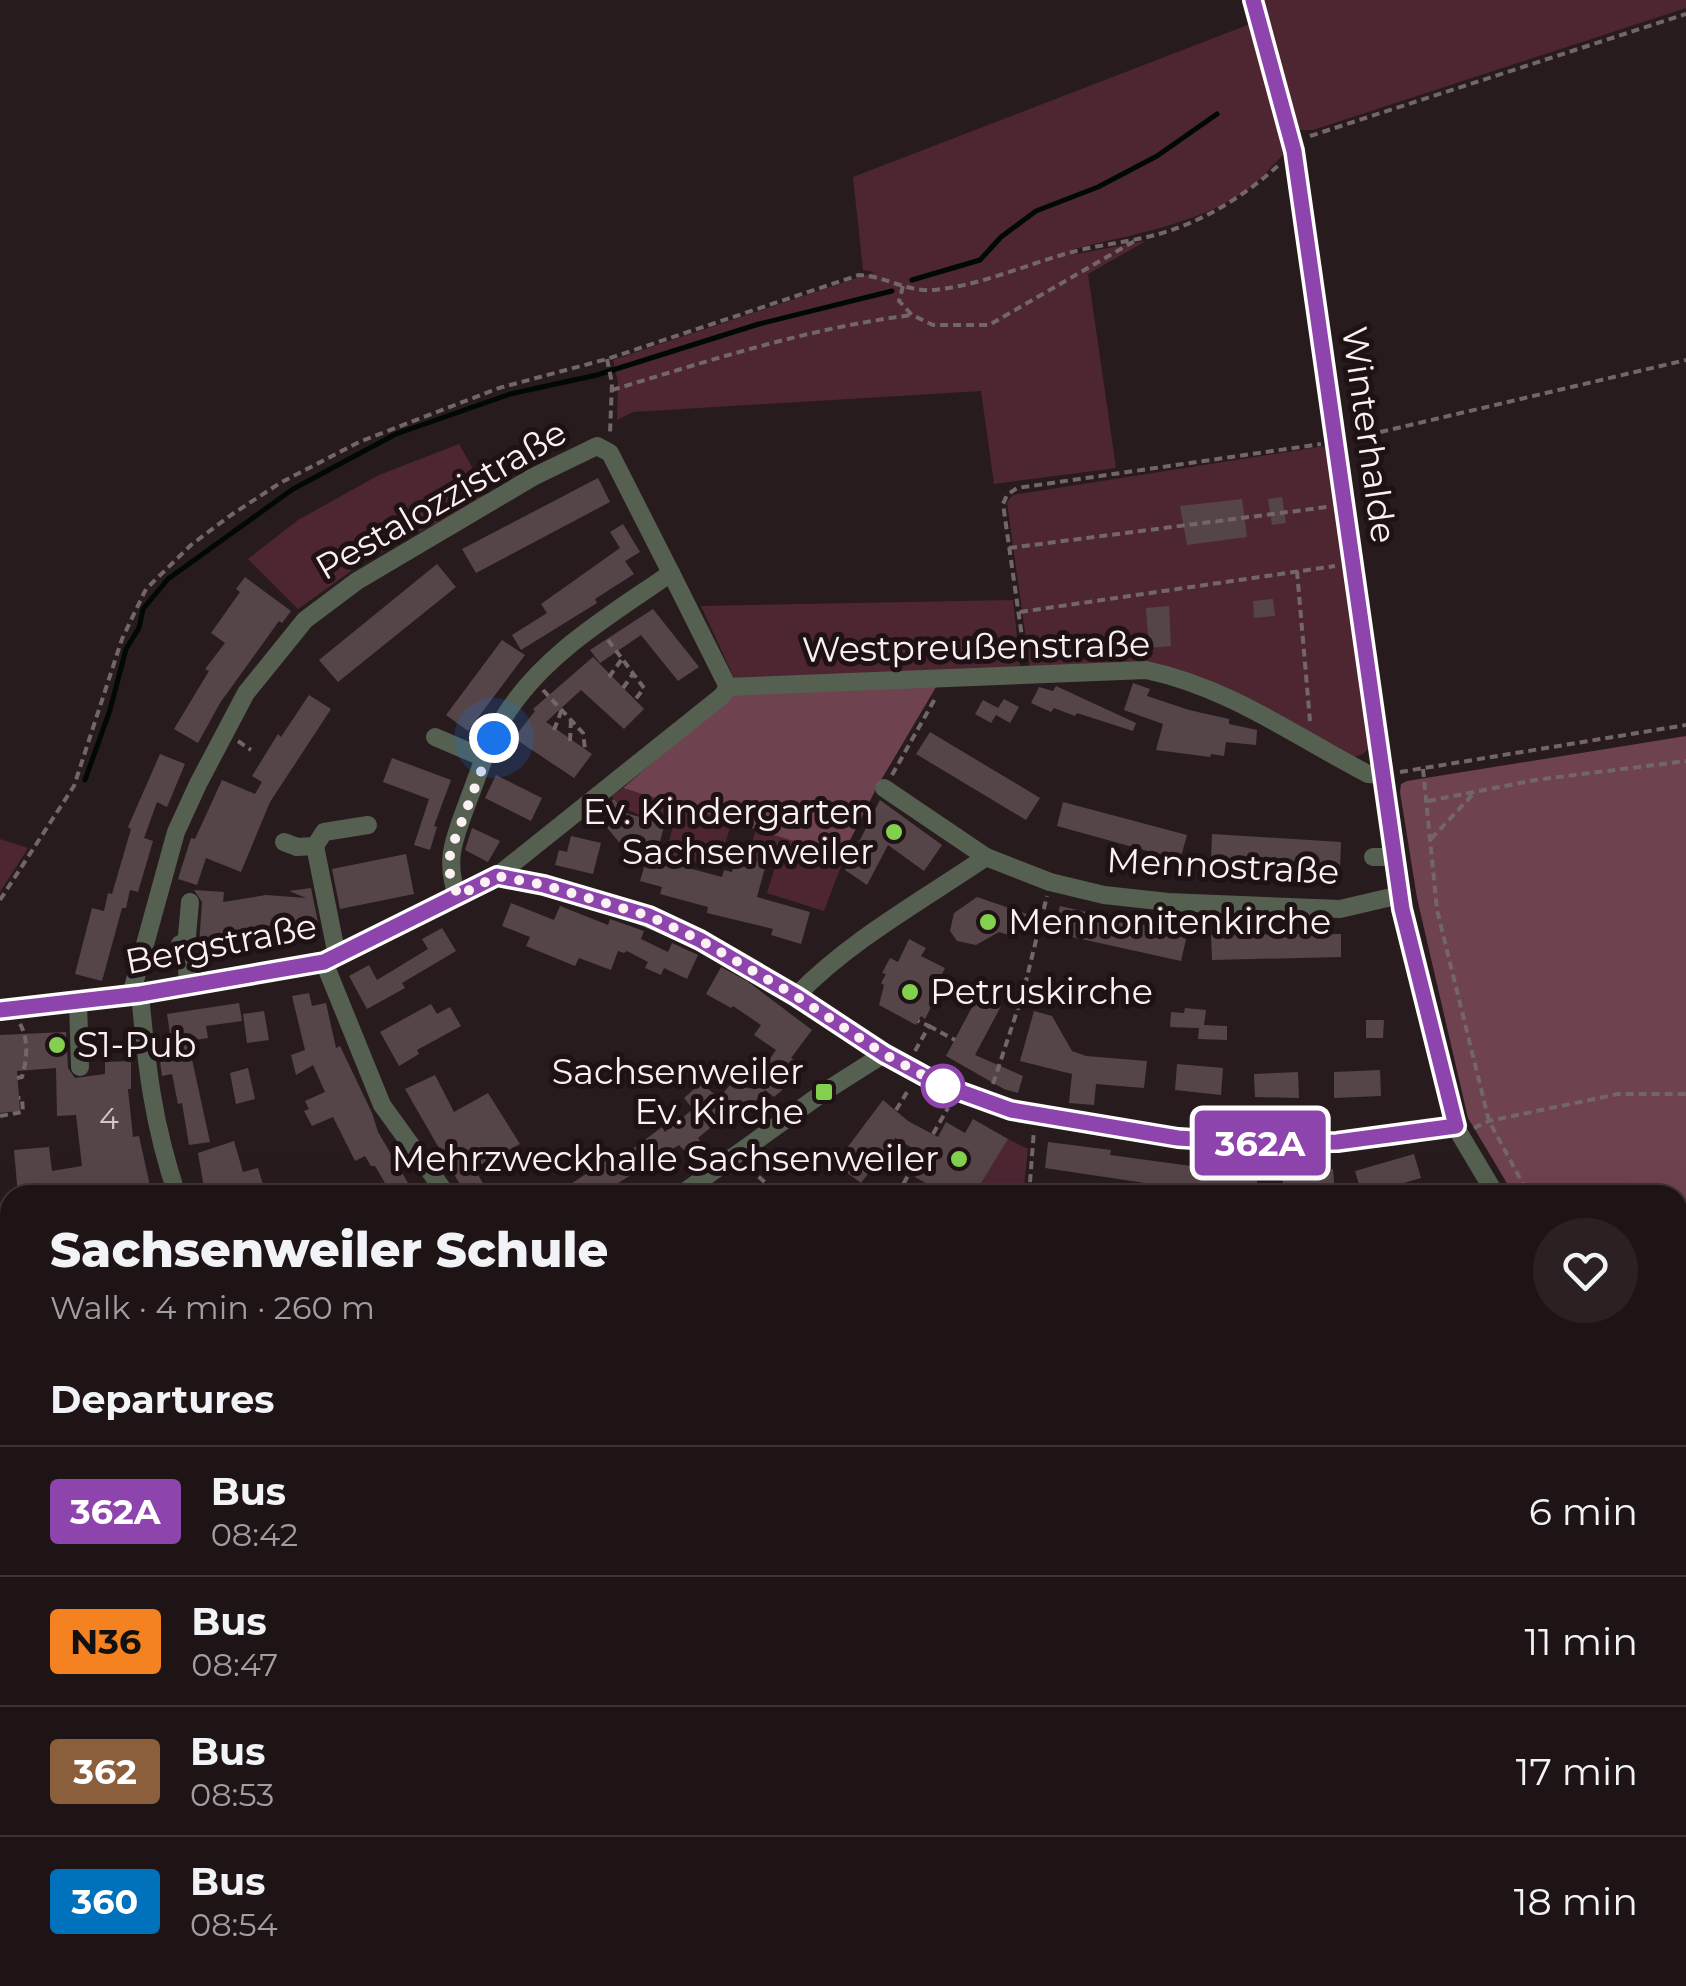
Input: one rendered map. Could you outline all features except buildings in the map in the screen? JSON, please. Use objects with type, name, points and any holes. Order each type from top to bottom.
[{"type":"street","name":"Winterhalde","points":[[1253,0],[1293,146],[1400,895]]},
{"type":"street","name":"Pestalozzistraße","points":[[136,995],[198,784],[246,693],[306,620],[357,581],[566,457],[596,446],[610,452]]},
{"type":"street","points":[[610,452],[728,687]]},
{"type":"street","points":[[458,896],[450,875],[450,852],[503,718],[563,648],[671,574]]},
{"type":"street","name":"Westpreußenstraße","points":[[728,687],[1027,673],[1158,672],[1230,698],[1368,774],[1381,770]]},
{"type":"street","name":"Bergstraße","points":[[5,1006],[136,995],[331,959],[497,876],[728,687]]},
{"type":"street","points":[[436,736],[484,758]]},
{"type":"street","name":"Mennostraße","points":[[884,788],[986,856],[1050,882],[1104,895],[1232,906],[1340,908],[1400,895]]},
{"type":"street","points":[[368,825],[324,832],[315,846],[331,959],[382,1105],[440,1185]]},
{"type":"street","points":[[284,842],[296,847],[315,846]]},
{"type":"street","points":[[796,996],[814,977],[855,954],[986,856]]},
{"type":"street","points":[[1373,856],[1394,857]]},
{"type":"street","points":[[497,876],[544,885],[649,916],[700,940],[796,996],[884,1054],[913,1065],[958,1091],[1036,1115],[1178,1138],[1258,1143],[1337,1142],[1456,1126]]},
{"type":"street","points":[[1400,895],[1456,1126],[1490,1185]]},
{"type":"street","points":[[188,987],[183,946],[190,902]]},
{"type":"street","points":[[136,995],[150,1098],[174,1185]]},
{"type":"street","points":[[78,1002],[80,1067]]},
{"type":"street","points":[[694,1185],[884,1054]]},
{"type":"path","points":[[0,900],[74,786],[122,639],[146,589],[191,546],[231,516],[280,484],[359,442],[499,388],[607,359],[859,275],[871,275],[914,290],[952,287],[1070,252],[1184,225],[1253,189],[1293,146],[1686,14]]},
{"type":"path","points":[[903,286],[899,301],[912,315],[933,325],[989,325],[1140,238]]},
{"type":"path","points":[[612,386],[781,339],[850,323],[912,315]]},
{"type":"path","points":[[607,359],[612,386],[610,452]]},
{"type":"path","points":[[1027,673],[1003,504],[1006,495],[1017,488],[1337,442],[1686,360]]},
{"type":"path","points":[[1009,548],[1346,504]]},
{"type":"path","points":[[1020,612],[1354,563]]},
{"type":"path","points":[[1297,571],[1312,743]]},
{"type":"path","points":[[606,638],[644,688],[635,700]]},
{"type":"path","points":[[609,677],[622,659]]},
{"type":"path","points":[[623,688],[634,674]]},
{"type":"path","points":[[884,788],[947,678]]},
{"type":"path","points":[[549,695],[584,733],[585,749]]},
{"type":"path","points":[[554,730],[562,710]]},
{"type":"path","points":[[570,741],[571,719]]},
{"type":"path","points":[[1381,770],[1423,769],[1686,724]]},
{"type":"path","points":[[1428,801],[1686,761]]},
{"type":"path","points":[[1423,769],[1437,910],[1489,1121],[1524,1185]]},
{"type":"path","points":[[1432,840],[1476,792]]},
{"type":"path","points":[[992,1089],[1023,994],[1050,882]]},
{"type":"path","points":[[918,1020],[955,1040]]},
{"type":"path","points":[[896,1110],[929,1026]]},
{"type":"path","points":[[17,1078],[22,1077],[26,1064],[24,1029]]},
{"type":"path","points":[[934,1136],[958,1091]]},
{"type":"path","points":[[1489,1121],[1618,1094],[1686,1094]]},
{"type":"path","points":[[0,1116],[24,1112],[19,1098]]},
{"type":"path","points":[[1030,1185],[1036,1115]]},
{"type":"path","points":[[903,1185],[921,1153]]},
{"type":"path","points":[[746,1166],[768,1185]]},
{"type":"shaded area","points":[[1255,0],[1686,0],[1686,8],[1313,130],[1299,130],[1263,31],[1284,154],[1251,187],[1210,210],[1166,226],[1075,249],[1076,254],[1146,241],[1088,274],[1116,468],[994,484],[981,391],[633,412],[617,420],[618,382],[613,360],[875,272],[863,270],[853,177],[1258,21]]},
{"type":"shaded area","points":[[459,444],[488,496],[368,559],[298,609],[248,559],[298,520],[379,475]]},
{"type":"shaded area","points":[[1325,446],[1374,744],[1363,754],[1354,757],[1172,672],[1030,669],[1007,502],[1013,495]]},
{"type":"shaded area","points":[[1013,600],[1020,665],[1014,670],[736,682],[701,606]]},
{"type":"shaded area","points":[[939,682],[877,787],[842,856],[623,788],[733,694]]},
{"type":"shaded area","points":[[1686,736],[1686,1185],[1508,1185],[1468,1118],[1417,898],[1400,792],[1401,784]]},
{"type":"shaded area","points":[[623,788],[732,822],[717,868],[666,854],[673,825],[618,803],[611,796]]},
{"type":"shaded area","points":[[756,829],[845,856],[824,911],[767,893],[775,867],[747,859]]},
{"type":"shaded area","points":[[0,839],[28,848],[0,892]]},
{"type":"shaded area","points":[[1008,1139],[1028,1149],[1024,1185],[980,1185]]},
{"type":"waterway","points":[[912,280],[980,260],[1001,237],[1036,211],[1098,187],[1157,156],[1217,114]]},
{"type":"waterway","points":[[85,780],[126,649],[139,628],[143,609],[168,579],[293,489],[396,434],[510,394],[597,375],[759,324],[892,291]]},
{"type":"bus line","name":"362A","points":[[0,1010],[140,994],[324,962],[497,876],[544,885],[649,916],[700,940],[939,1084],[1011,1110],[1106,1128],[1217,1142],[1337,1142],[1456,1126],[1402,909],[1294,151],[1253,0]]},
{"type":"place","name":"Ev. Kindergarten Sachsenweiler","points":[[894,832]]},
{"type":"place","name":"Mennonitenkirche","points":[[988,922]]},
{"type":"place","name":"Petruskirche","points":[[910,992]]},
{"type":"place","name":"S1-Pub","points":[[57,1045]]},
{"type":"place","name":"Sachsenweiler Ev. Kirche","points":[[824,1092]]},
{"type":"place","name":"Mehrzweckhalle Sachsenweiler","points":[[959,1159]]},
{"type":"route","points":[[494,738],[450,852],[450,875],[458,896],[497,876],[544,885],[649,916],[700,940],[943,1086]]}]
